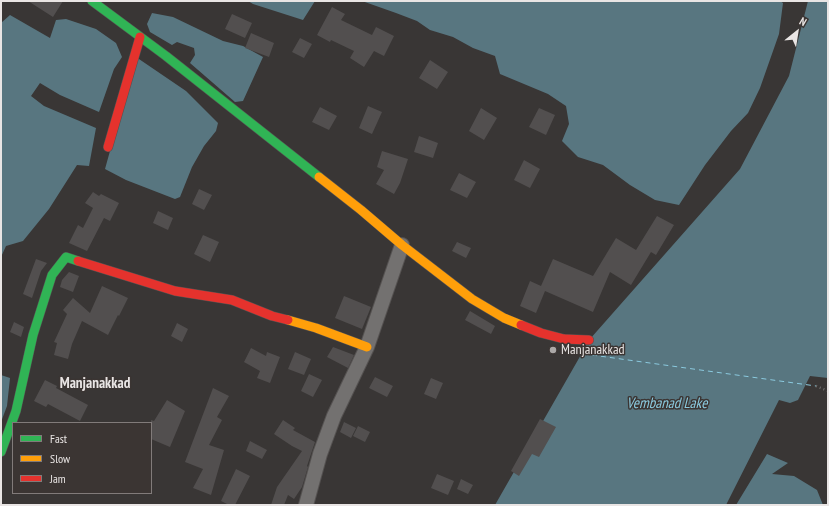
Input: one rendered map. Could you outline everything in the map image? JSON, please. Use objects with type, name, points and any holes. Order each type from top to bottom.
[{"type":"street","points":[[92,1],[166,56],[361,210],[402,246],[472,299],[504,318],[542,333],[564,339],[589,340]]},
{"type":"street","points":[[108,147],[140,37]]},
{"type":"street","points":[[306,505],[320,454],[334,416],[367,347],[402,246]]},
{"type":"street","points":[[1,452],[16,411],[33,335],[52,275],[66,257],[175,291],[232,300],[272,316],[316,328],[367,347]]},
{"type":"path","points":[[816,386],[828,390]]},
{"type":"water","points":[[248,1],[315,1],[303,20],[253,4]]},
{"type":"water","points":[[362,1],[780,1],[783,3],[779,34],[760,88],[748,113],[731,131],[705,165],[679,205],[655,200],[630,185],[603,165],[578,157],[562,141],[569,124],[566,106],[548,94],[500,74],[495,56],[473,48],[453,37],[430,30],[417,21]]},
{"type":"water","name":"Vembanad Lake","points":[[808,1],[828,1],[828,378],[810,376],[798,400],[790,403],[779,400],[726,505],[495,505],[590,339],[740,169],[789,76]]},
{"type":"water","points":[[152,13],[173,17],[223,41],[243,46],[263,57],[243,101],[235,102],[190,63],[195,55],[194,48],[177,42],[172,45],[150,32],[147,24]]},
{"type":"water","points":[[10,15],[50,38],[56,20],[66,19],[96,29],[116,43],[122,57],[114,69],[99,112],[60,95],[40,83],[31,96],[44,106],[96,128],[89,166],[77,165],[49,209],[23,241],[6,246],[1,257],[1,23]]},
{"type":"water","points":[[136,57],[186,91],[218,123],[216,131],[204,146],[192,167],[180,197],[175,199],[126,180],[105,169]]},
{"type":"water","points":[[1,375],[10,378],[7,406],[1,422]]},
{"type":"water","points":[[767,454],[788,463],[772,474],[794,476],[817,490],[823,505],[736,505]]},
{"type":"building","points":[[28,1],[63,1],[53,17]]},
{"type":"building","points":[[332,7],[345,14],[341,20],[372,35],[376,27],[394,36],[384,56],[374,51],[364,67],[350,58],[354,51],[331,40],[330,42],[317,35]]},
{"type":"building","points":[[232,14],[252,23],[245,38],[225,29]]},
{"type":"building","points":[[251,33],[274,43],[269,57],[245,48]]},
{"type":"building","points":[[300,38],[312,44],[304,58],[292,52]]},
{"type":"building","points":[[430,60],[448,72],[437,89],[419,78]]},
{"type":"building","points":[[368,106],[382,112],[372,134],[359,128]]},
{"type":"building","points":[[320,107],[337,116],[329,130],[312,122]]},
{"type":"building","points":[[481,108],[497,118],[484,140],[469,131]]},
{"type":"building","points":[[539,108],[555,115],[546,135],[529,127]]},
{"type":"building","points":[[419,136],[438,143],[433,158],[414,152]]},
{"type":"building","points":[[382,151],[408,159],[400,183],[394,194],[376,184],[384,170],[377,167]]},
{"type":"building","points":[[524,160],[540,169],[530,188],[514,180]]},
{"type":"building","points":[[459,173],[476,182],[467,198],[450,190]]},
{"type":"building","points":[[199,189],[212,195],[204,210],[192,204]]},
{"type":"building","points":[[93,192],[99,196],[101,194],[119,203],[110,221],[104,218],[87,251],[69,243],[78,225],[83,228],[93,208],[85,203]]},
{"type":"building","points":[[158,211],[173,218],[168,230],[153,223]]},
{"type":"building","points":[[657,216],[674,225],[656,255],[651,252],[631,285],[610,272],[593,312],[545,291],[536,313],[520,306],[530,281],[541,286],[553,259],[593,276],[616,238],[636,250]]},
{"type":"building","points":[[203,235],[219,242],[210,262],[194,254]]},
{"type":"building","points":[[457,242],[471,248],[466,258],[452,251]]},
{"type":"building","points":[[36,259],[47,263],[41,271],[32,298],[23,294]]},
{"type":"building","points":[[69,272],[79,276],[73,292],[60,287],[62,280]]},
{"type":"building","points":[[102,286],[128,298],[108,335],[82,321],[72,344],[68,359],[54,355],[57,343],[54,342],[67,314],[63,310],[73,298],[90,313]]},
{"type":"building","points":[[344,296],[371,307],[362,329],[335,318]]},
{"type":"building","points":[[470,311],[495,326],[491,334],[465,320]]},
{"type":"building","points":[[14,322],[24,327],[21,337],[10,332]]},
{"type":"building","points":[[177,323],[188,329],[182,342],[171,336]]},
{"type":"building","points":[[333,347],[354,355],[348,368],[327,357]]},
{"type":"building","points":[[251,348],[266,356],[267,352],[280,357],[270,383],[257,378],[260,371],[244,362]]},
{"type":"building","points":[[295,352],[311,359],[304,375],[288,369]]},
{"type":"building","points":[[309,374],[322,380],[313,397],[301,391]]},
{"type":"building","points":[[375,377],[393,386],[387,397],[369,388]]},
{"type":"building","points":[[431,378],[443,383],[436,399],[424,394]]},
{"type":"building","points":[[45,380],[57,386],[56,388],[88,405],[80,421],[48,404],[46,407],[34,401]]},
{"type":"building","points":[[213,388],[229,396],[217,417],[222,420],[209,445],[224,450],[211,495],[193,488],[203,469],[185,462]]},
{"type":"building","points":[[167,400],[185,411],[170,447],[152,439],[151,420],[154,421]]},
{"type":"building","points":[[540,419],[556,427],[539,457],[532,454],[519,476],[511,471]]},
{"type":"building","points":[[283,420],[295,428],[293,430],[315,442],[302,487],[294,499],[288,495],[284,505],[271,505],[277,487],[302,451],[274,434]]},
{"type":"building","points":[[344,422],[356,428],[351,438],[340,432]]},
{"type":"building","points":[[358,426],[370,432],[365,442],[353,436]]},
{"type":"building","points":[[250,441],[267,450],[262,459],[246,451]]},
{"type":"building","points":[[236,469],[250,476],[235,505],[229,505],[221,501]]},
{"type":"building","points":[[437,474],[454,481],[448,495],[431,488]]},
{"type":"building","points":[[461,479],[473,485],[468,494],[457,489]]},
{"type":"ferry route","points":[[592,355],[816,386]]},
{"type":"traffic: fast","points":[[92,1],[166,56],[319,177]]},
{"type":"traffic: fast","points":[[1,452],[16,411],[33,335],[52,275],[66,257],[78,261]]},
{"type":"traffic: slow","points":[[319,177],[402,245],[472,299],[504,318],[521,325]]},
{"type":"traffic: slow","points":[[288,320],[316,328],[367,347]]},
{"type":"traffic: jam","points":[[108,147],[140,37]]},
{"type":"traffic: jam","points":[[78,261],[175,291],[232,300],[272,316],[288,320]]},
{"type":"traffic: jam","points":[[521,325],[541,333],[564,339],[589,340]]},
{"type":"place","name":"Manjanakkad","points":[[553,350]]},
{"type":"district","name":"Manjanakkad","points":[[95,384]]}]
